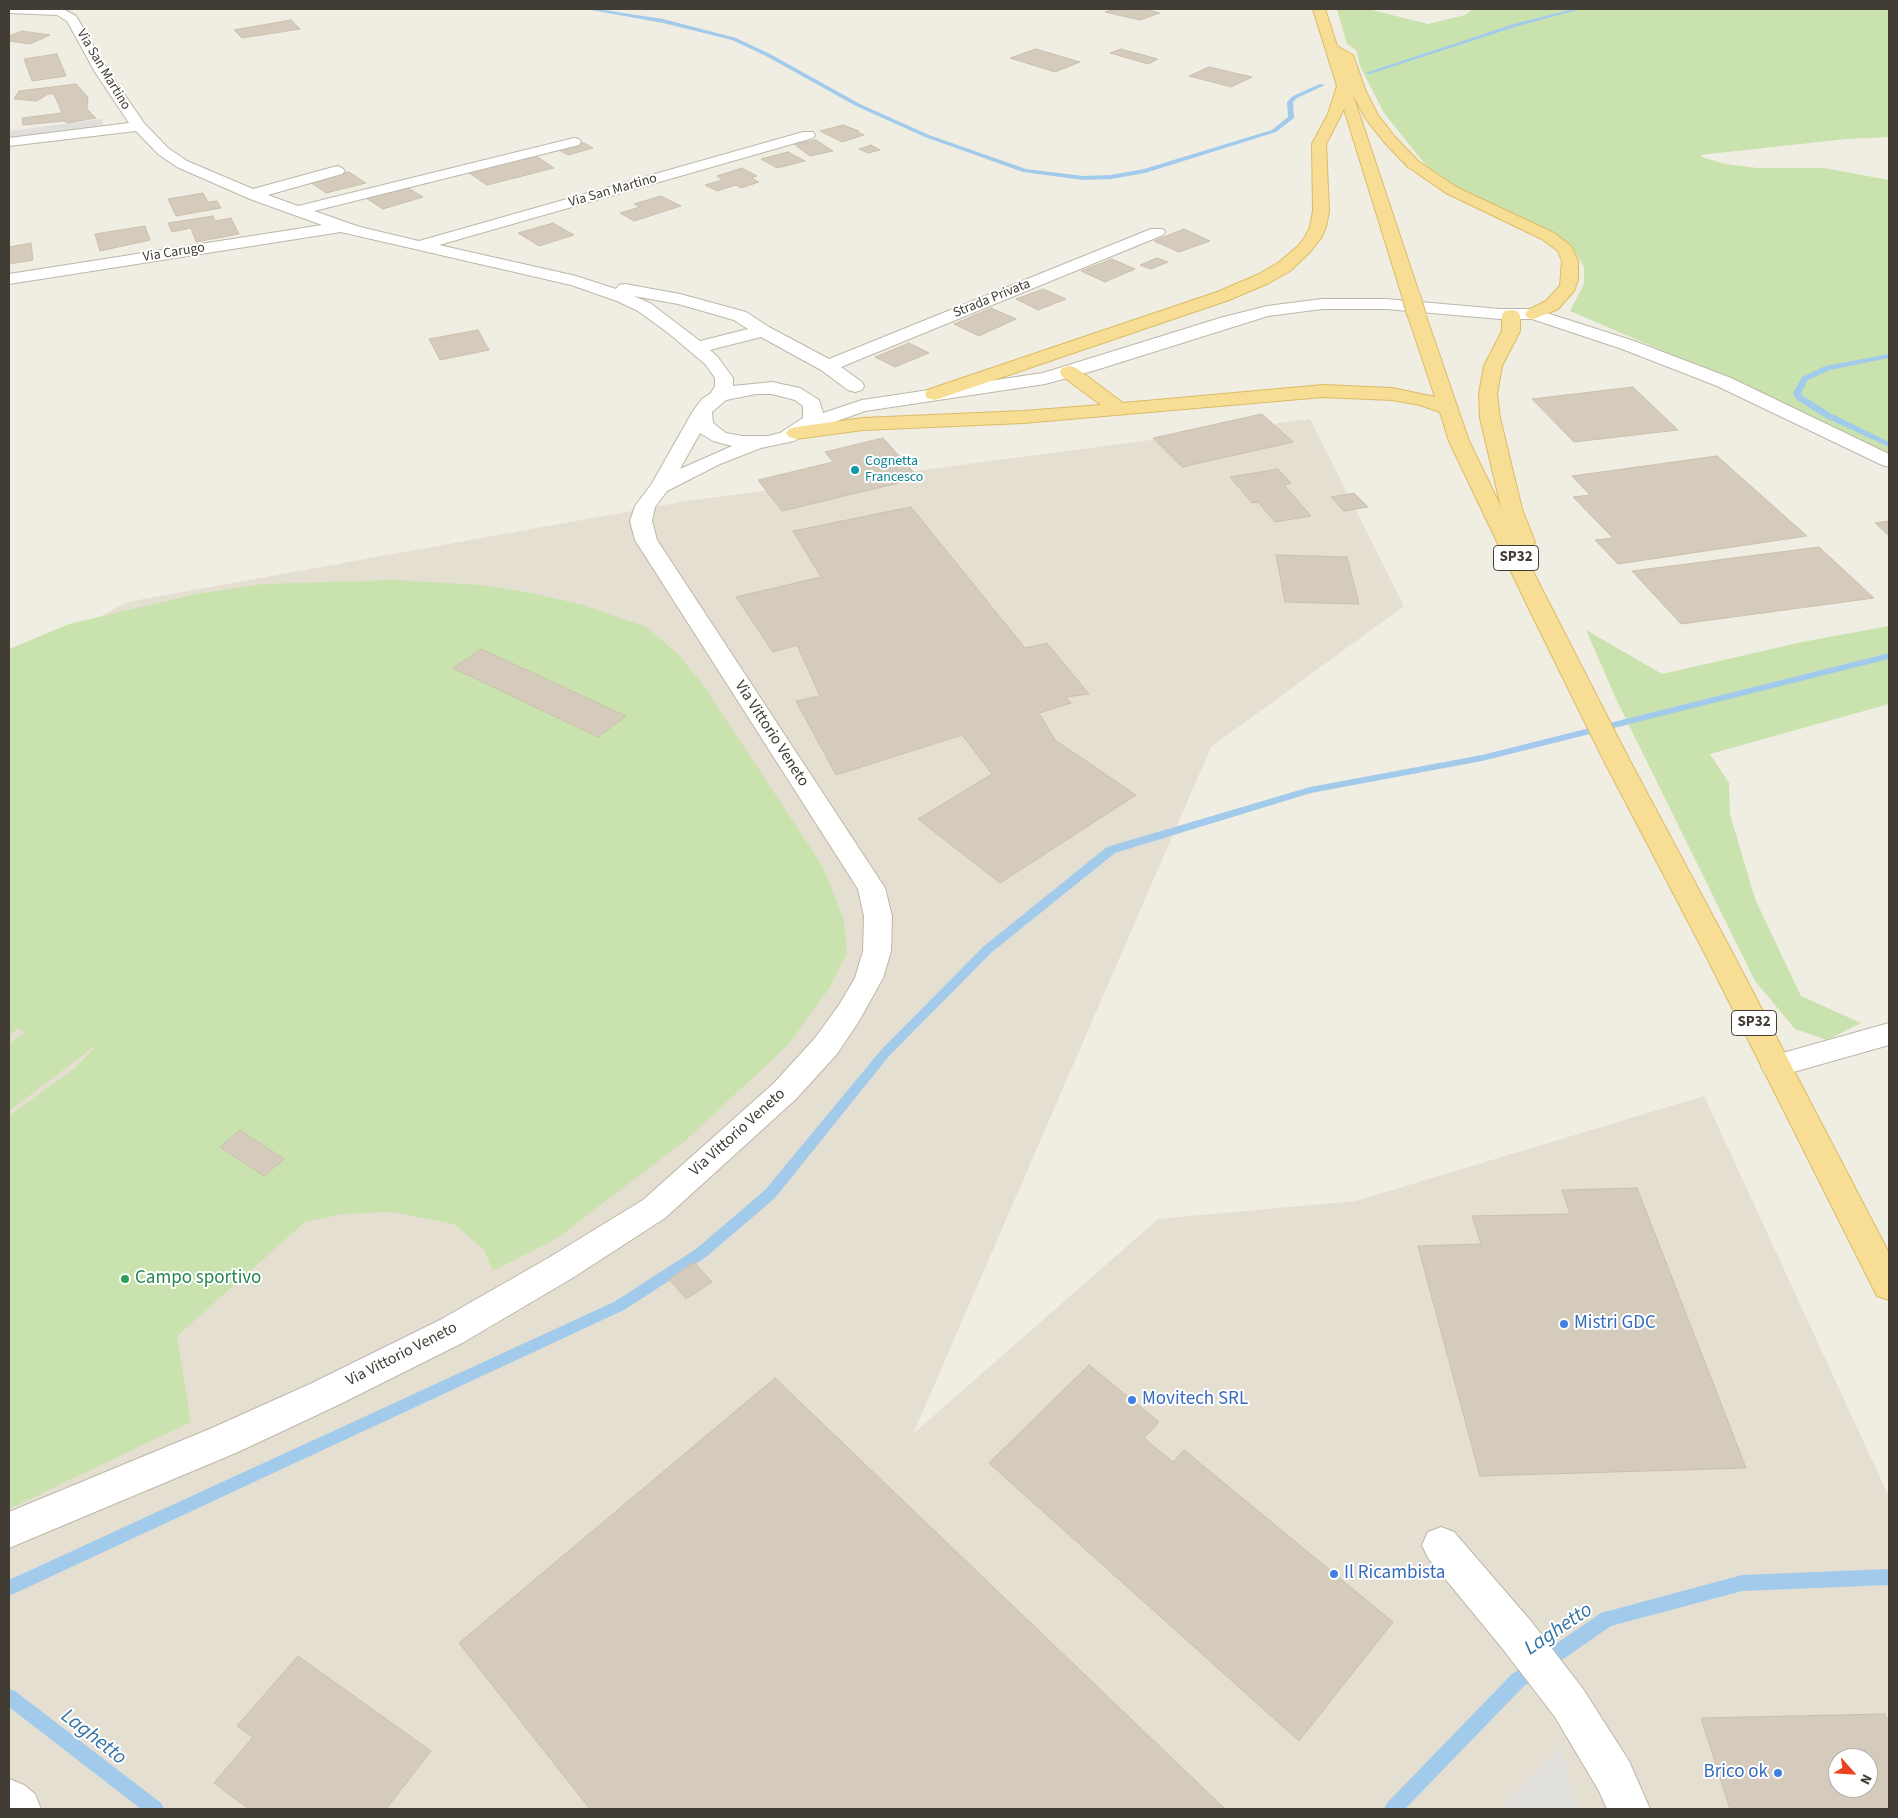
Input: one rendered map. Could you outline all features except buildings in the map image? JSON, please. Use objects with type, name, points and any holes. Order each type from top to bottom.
[{"type":"main road","name":"SP32","points":[[1319,9],[1446,408],[1459,441],[1617,761],[1889,1286]]},
{"type":"main road","points":[[1332,48],[1346,55],[1359,92],[1372,116],[1389,139],[1413,164],[1451,190],[1542,233],[1566,249],[1570,261],[1571,275],[1568,286],[1552,305],[1534,314]]},
{"type":"main road","points":[[934,394],[1223,296],[1263,279],[1284,267],[1303,250],[1313,238],[1318,227],[1321,208],[1319,144],[1335,114],[1344,86]]},
{"type":"main road","points":[[1512,315],[1511,331],[1496,357],[1489,379],[1490,418],[1512,509],[1572,672]]},
{"type":"main road","points":[[1069,372],[1118,409]]},
{"type":"main road","points":[[802,429],[863,424],[1006,418],[1330,391],[1392,394],[1425,400],[1446,408]]},
{"type":"street","name":"Via San Martino","points":[[9,9],[46,9],[61,12],[72,18],[102,72],[139,126],[163,151],[175,160],[206,175],[340,227],[588,284],[623,296],[644,308],[698,347],[719,369],[768,388]]},
{"type":"street","name":"Via San Martino","points":[[9,142],[139,126]]},
{"type":"street","name":"Via San Martino","points":[[417,246],[808,136]]},
{"type":"street","points":[[296,210],[574,142]]},
{"type":"street","points":[[253,194],[337,171]]},
{"type":"street","name":"Via Carugo","points":[[9,279],[340,227]]},
{"type":"street","name":"Strada Privata","points":[[828,366],[1157,232]]},
{"type":"street","points":[[588,284],[680,299],[740,316],[763,331],[828,366],[855,386]]},
{"type":"street","points":[[702,415],[703,424],[716,435],[734,441],[758,442],[778,440],[843,411],[878,402],[1005,385],[1069,372],[1226,322],[1287,307],[1322,304],[1378,304],[1512,315],[1534,314],[1621,343],[1724,382],[1889,461]]},
{"type":"street","points":[[698,347],[763,331]]},
{"type":"street","points":[[719,369],[724,382],[719,396]]},
{"type":"street","points":[[660,487],[706,407],[719,396],[744,389],[768,388],[783,389],[802,396],[835,401],[878,402]]},
{"type":"street","points":[[802,396],[812,404],[814,411],[814,418],[802,429]]},
{"type":"street","points":[[660,487],[713,460],[758,442]]},
{"type":"street","name":"Via Vittorio Veneto","points":[[70,1506],[306,1403],[452,1330],[562,1267],[654,1208],[785,1091],[826,1046],[869,978],[877,951],[878,916],[871,888],[646,540],[641,521],[645,506],[660,487]]},
{"type":"street","points":[[1776,1066],[1889,1034]]},
{"type":"street","points":[[9,1530],[70,1506]]},
{"type":"street","points":[[9,1546],[70,1506]]},
{"type":"street","points":[[1441,1545],[1516,1634],[1569,1703],[1614,1776],[1629,1809]]},
{"type":"street","points":[[9,1800],[20,1809]]},
{"type":"shaded area","points":[[102,119],[103,127],[9,138],[9,131]]},
{"type":"shaded area","points":[[1310,419],[1404,606],[1211,747],[913,1434],[1158,1219],[1356,1201],[1704,1096],[1889,1497],[1889,1809],[9,1809],[9,666],[127,602],[687,501]]},
{"type":"shaded area","points":[[1562,1745],[1576,1809],[1501,1809]]},
{"type":"green space","points":[[1337,9],[1368,9],[1428,24],[1465,15],[1473,9],[1889,9],[1889,137],[1847,139],[1700,155],[1725,164],[1757,168],[1824,168],[1889,180],[1889,456],[1675,356],[1570,311],[1584,284],[1584,267],[1570,244],[1542,227],[1444,181],[1424,163],[1384,113],[1360,66],[1356,50],[1347,44]]},
{"type":"green space","points":[[394,580],[482,585],[532,593],[583,605],[646,627],[678,654],[704,686],[823,867],[844,921],[847,953],[830,987],[788,1045],[686,1140],[556,1239],[493,1271],[484,1250],[454,1224],[391,1212],[343,1214],[305,1222],[177,1336],[191,1422],[9,1509],[9,1116],[75,1068],[99,1043],[9,1111],[9,1044],[25,1032],[18,1029],[9,1035],[9,649],[69,624],[196,594],[263,584]]},
{"type":"green space","points":[[1889,626],[1889,704],[1710,754],[1729,783],[1730,814],[1755,899],[1801,996],[1861,1023],[1827,1040],[1795,1029],[1755,981],[1617,701],[1586,630],[1662,674],[1802,642]]},
{"type":"waterway","points":[[589,9],[663,21],[734,39],[768,55],[858,105],[927,136],[1025,171],[1083,178],[1111,177],[1145,171],[1274,131],[1291,118],[1290,102],[1295,97],[1322,85]]},
{"type":"waterway","points":[[1368,73],[1516,25],[1578,9]]},
{"type":"waterway","points":[[1889,356],[1828,368],[1805,379],[1797,393],[1800,398],[1829,416],[1889,445]]},
{"type":"waterway","points":[[9,1588],[619,1306],[701,1253],[770,1194],[885,1053],[988,949],[1111,850],[1310,790],[1482,758],[1889,656]]},
{"type":"waterway","name":"Laghetto","points":[[1393,1809],[1518,1680],[1607,1619],[1742,1583],[1889,1577]]},
{"type":"waterway","name":"Laghetto","points":[[9,1697],[155,1809]]},
{"type":"place","name":"Cognetta Francesco","points":[[855,470]]},
{"type":"place","name":"Campo sportivo","points":[[125,1279]]},
{"type":"place","name":"Mistri GDC","points":[[1564,1324]]},
{"type":"place","name":"Movitech SRL","points":[[1132,1400]]},
{"type":"place","name":"Il Ricambista","points":[[1334,1574]]},
{"type":"place","name":"Brico ok","points":[[1778,1773]]}]
